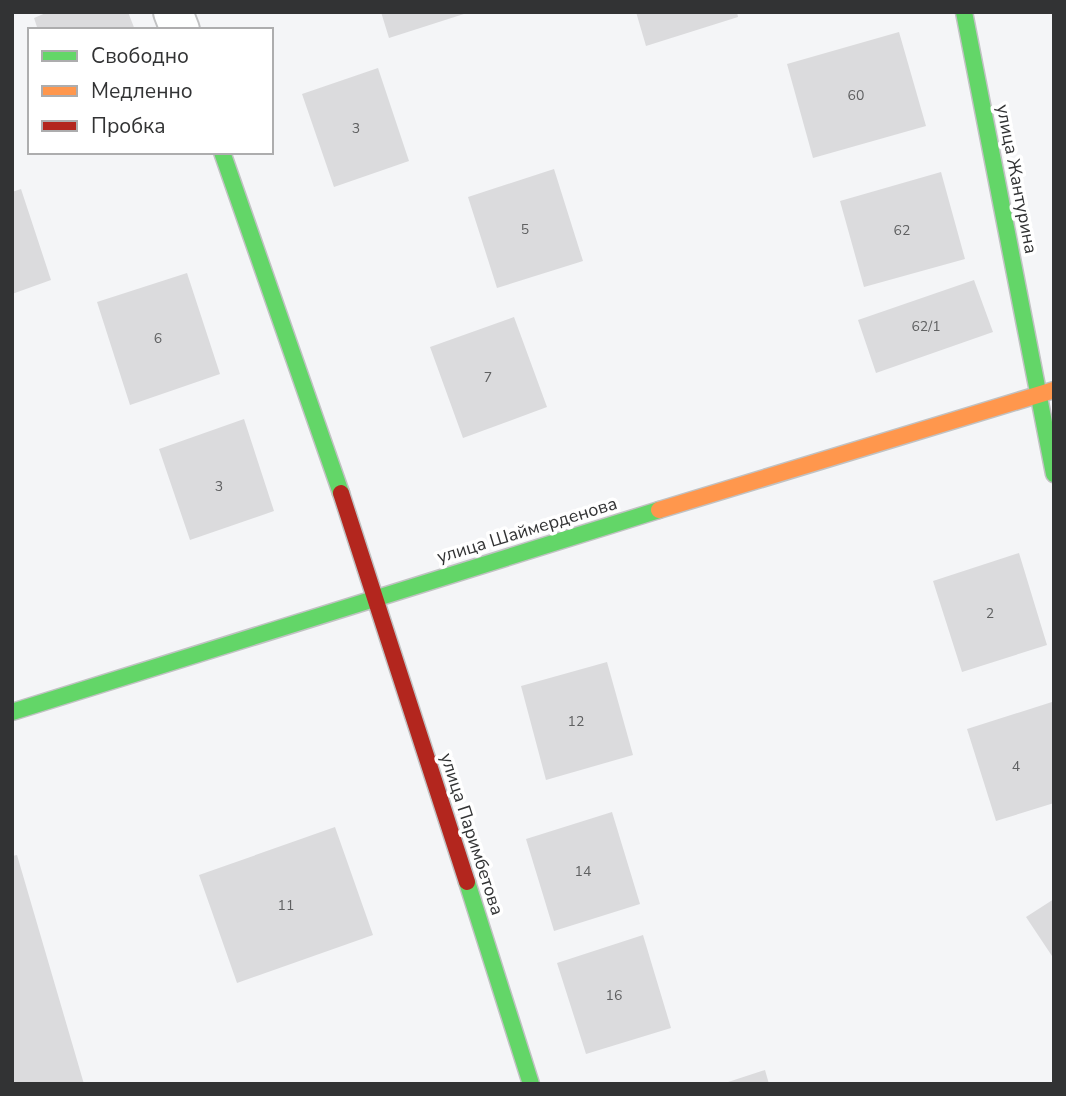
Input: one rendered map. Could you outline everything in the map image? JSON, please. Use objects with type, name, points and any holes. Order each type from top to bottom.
[{"type":"street","name":"улица Жантурина","points":[[964,12],[1047,392],[1054,474]]},
{"type":"street","name":"улица Паримбетова","points":[[223,154],[377,596],[531,1084]]},
{"type":"street","name":"улица Шаймерденова","points":[[12,712],[377,596],[1047,392]]},
{"type":"building","points":[[48,12],[128,12],[134,28],[37,28],[34,18]]},
{"type":"building","points":[[381,12],[467,12],[467,13],[389,38]]},
{"type":"building","points":[[636,12],[737,12],[738,17],[646,46]]},
{"type":"building","points":[[899,32],[926,126],[813,158],[787,64]]},
{"type":"building","points":[[378,68],[409,161],[334,187],[302,94]]},
{"type":"building","points":[[554,169],[583,261],[497,288],[468,197]]},
{"type":"building","points":[[941,172],[965,259],[864,287],[840,201]]},
{"type":"building","points":[[21,189],[51,280],[12,294],[12,192]]},
{"type":"building","points":[[187,273],[220,374],[130,405],[97,302]]},
{"type":"building","points":[[974,280],[993,332],[876,373],[858,320]]},
{"type":"building","points":[[514,317],[547,407],[463,438],[430,347]]},
{"type":"building","points":[[244,419],[274,511],[190,540],[159,449]]},
{"type":"building","points":[[1019,553],[1047,645],[962,672],[933,581]]},
{"type":"building","points":[[607,662],[633,755],[546,780],[521,686]]},
{"type":"building","points":[[1052,702],[1054,803],[996,821],[967,729]]},
{"type":"building","points":[[612,812],[640,904],[554,931],[526,839]]},
{"type":"building","points":[[335,827],[373,935],[237,983],[199,875]]},
{"type":"building","points":[[17,855],[84,1084],[12,1084],[12,856]]},
{"type":"building","points":[[1054,899],[1054,959],[1026,917]]},
{"type":"building","points":[[643,935],[671,1028],[586,1054],[557,963]]},
{"type":"building","points":[[765,1070],[769,1084],[725,1084],[725,1083]]},
{"type":"traffic: fast","points":[[964,12],[1054,474]]},
{"type":"traffic: fast","points":[[223,154],[341,493]]},
{"type":"traffic: fast","points":[[12,712],[659,510]]},
{"type":"traffic: fast","points":[[467,882],[531,1084]]},
{"type":"traffic: slow","points":[[659,510],[1054,390]]},
{"type":"traffic: jam","points":[[341,493],[467,882]]}]
